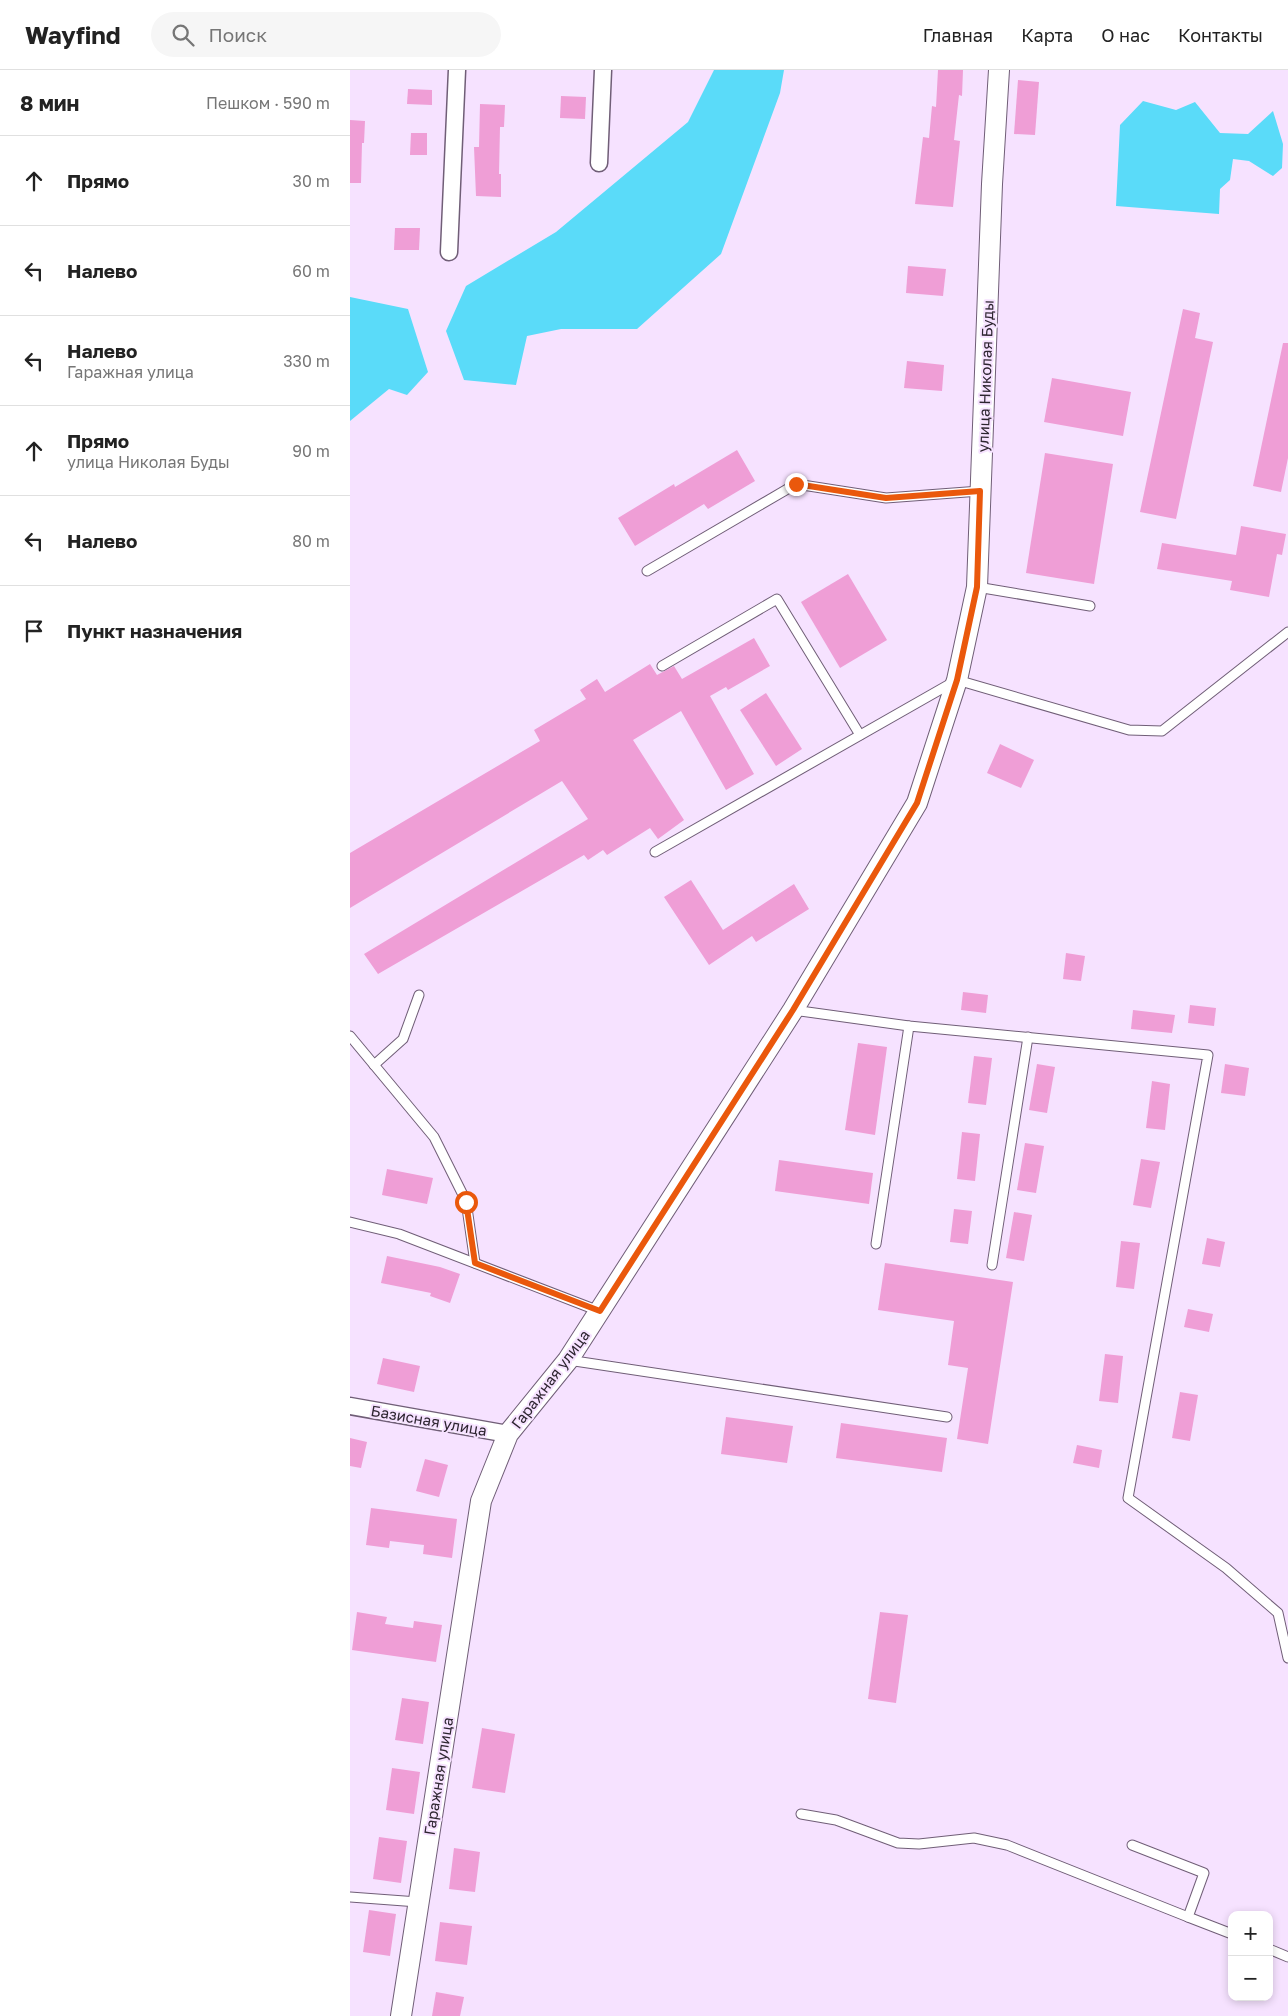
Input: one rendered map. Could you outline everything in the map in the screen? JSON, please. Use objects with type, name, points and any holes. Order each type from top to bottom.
[{"type":"street","points":[[449,252],[458,70]]},
{"type":"street","points":[[599,163],[604,70]]},
{"type":"street","name":"улица Николая Буды","points":[[957,680],[977,587],[992,184],[999,70]]},
{"type":"street","name":"Гаражная улица","points":[[401,2016],[482,1501],[508,1434],[568,1360],[600,1311],[793,1010],[917,803],[957,680]]},
{"type":"street","name":"Базисная улица","points":[[350,1406],[508,1434]]},
{"type":"lane","points":[[647,571],[796,484],[886,498],[980,491]]},
{"type":"lane","points":[[977,587],[1090,606]]},
{"type":"lane","points":[[662,666],[777,599],[860,735]]},
{"type":"lane","points":[[655,852],[957,680],[1129,730],[1162,731],[1288,632]]},
{"type":"lane","points":[[374,1065],[403,1040],[419,995]]},
{"type":"lane","points":[[793,1010],[909,1026],[1208,1055],[1128,1498],[1226,1568],[1278,1613],[1288,1658]]},
{"type":"lane","points":[[876,1244],[909,1026]]},
{"type":"lane","points":[[350,1036],[434,1137],[466,1202],[475,1263]]},
{"type":"lane","points":[[992,1265],[1028,1037]]},
{"type":"lane","points":[[350,1222],[399,1234],[600,1311]]},
{"type":"lane","points":[[568,1360],[947,1417]]},
{"type":"lane","points":[[801,1814],[836,1820],[898,1843],[919,1844],[974,1838],[1007,1845],[1228,1932]]},
{"type":"lane","points":[[1132,1845],[1204,1873],[1188,1917]]},
{"type":"lane","points":[[350,1897],[418,1902]]},
{"type":"lane","points":[[1273,1950],[1288,1956]]},
{"type":"water","points":[[714,70],[784,70],[780,93],[721,254],[637,329],[561,329],[527,336],[516,385],[464,380],[446,331],[466,286],[556,232],[688,122]]},
{"type":"water","points":[[1143,101],[1176,110],[1195,102],[1220,133],[1248,134],[1273,111],[1283,144],[1282,168],[1273,176],[1249,161],[1233,159],[1230,180],[1220,189],[1219,214],[1116,206],[1120,125]]},
{"type":"water","points":[[350,297],[408,309],[428,372],[407,395],[389,389],[350,421]]},
{"type":"building","points":[[938,70],[963,70],[962,96],[959,95],[954,140],[960,141],[953,207],[915,204],[923,137],[929,138],[932,106],[936,107]]},
{"type":"building","points":[[1018,80],[1039,82],[1035,135],[1014,134]]},
{"type":"building","points":[[408,89],[432,90],[432,105],[407,104]]},
{"type":"building","points":[[561,96],[586,97],[585,119],[560,118]]},
{"type":"building","points":[[480,104],[505,105],[504,127],[500,127],[499,174],[501,174],[501,197],[476,196],[474,147],[479,147]]},
{"type":"building","points":[[350,120],[365,121],[364,143],[362,143],[361,183],[350,183]]},
{"type":"building","points":[[411,133],[427,133],[427,155],[410,155]]},
{"type":"building","points":[[395,228],[420,228],[419,250],[394,250]]},
{"type":"building","points":[[908,266],[946,269],[943,296],[906,293]]},
{"type":"building","points":[[1183,309],[1200,313],[1195,338],[1213,342],[1176,519],[1140,512]]},
{"type":"building","points":[[1283,343],[1288,343],[1288,458],[1281,492],[1253,486]]},
{"type":"building","points":[[907,361],[944,365],[942,391],[904,388]]},
{"type":"building","points":[[1052,378],[1131,392],[1123,436],[1044,422]]},
{"type":"building","points":[[737,450],[755,481],[708,509],[704,504],[635,546],[618,518],[674,484],[675,487]]},
{"type":"building","points":[[1045,453],[1113,464],[1094,584],[1026,573]]},
{"type":"building","points":[[1241,526],[1286,534],[1282,555],[1277,554],[1269,597],[1230,590],[1232,581],[1157,569],[1162,543],[1236,555]]},
{"type":"building","points":[[848,574],[887,640],[840,668],[801,602]]},
{"type":"building","points":[[754,638],[770,666],[728,690],[726,687],[710,696],[754,774],[726,790],[681,711],[633,740],[684,820],[658,839],[650,828],[607,855],[603,850],[588,860],[584,855],[378,974],[364,954],[588,819],[562,781],[350,908],[350,853],[540,741],[534,730],[586,699],[580,690],[597,679],[605,692],[650,664],[657,675],[674,666],[682,679]]},
{"type":"building","points":[[766,693],[802,749],[776,766],[740,710]]},
{"type":"building","points":[[1000,744],[1034,760],[1021,788],[987,773]]},
{"type":"building","points":[[691,880],[723,930],[794,884],[809,909],[756,942],[752,936],[709,965],[664,897]]},
{"type":"building","points":[[1066,953],[1085,956],[1081,981],[1063,979]]},
{"type":"building","points":[[963,992],[988,995],[986,1013],[961,1010]]},
{"type":"building","points":[[1190,1005],[1216,1008],[1214,1026],[1188,1023]]},
{"type":"building","points":[[1133,1010],[1175,1015],[1172,1033],[1131,1029]]},
{"type":"building","points":[[858,1043],[887,1047],[875,1135],[845,1130]]},
{"type":"building","points":[[974,1056],[992,1058],[986,1105],[968,1103]]},
{"type":"building","points":[[1037,1064],[1055,1067],[1047,1113],[1029,1110]]},
{"type":"building","points":[[1225,1064],[1249,1068],[1245,1096],[1221,1093]]},
{"type":"building","points":[[1152,1081],[1170,1084],[1165,1130],[1146,1128]]},
{"type":"building","points":[[962,1132],[980,1134],[975,1181],[957,1179]]},
{"type":"building","points":[[1025,1143],[1044,1146],[1036,1193],[1017,1190]]},
{"type":"building","points":[[1141,1159],[1160,1162],[1151,1208],[1133,1205]]},
{"type":"building","points":[[779,1160],[873,1173],[869,1204],[775,1191]]},
{"type":"building","points":[[387,1169],[433,1178],[427,1204],[382,1195]]},
{"type":"building","points":[[954,1209],[972,1211],[968,1244],[950,1242]]},
{"type":"building","points":[[1014,1212],[1032,1215],[1024,1261],[1006,1258]]},
{"type":"building","points":[[1207,1238],[1225,1242],[1220,1267],[1202,1264]]},
{"type":"building","points":[[1121,1241],[1140,1243],[1134,1289],[1116,1287]]},
{"type":"building","points":[[387,1256],[440,1267],[460,1274],[450,1303],[430,1296],[431,1293],[381,1283]]},
{"type":"building","points":[[885,1263],[1013,1282],[988,1444],[957,1439],[968,1368],[948,1365],[954,1321],[878,1310]]},
{"type":"building","points":[[1188,1309],[1213,1314],[1209,1332],[1184,1327]]},
{"type":"building","points":[[1105,1354],[1123,1356],[1118,1403],[1099,1401]]},
{"type":"building","points":[[383,1358],[420,1366],[414,1392],[377,1384]]},
{"type":"building","points":[[1180,1392],[1198,1395],[1190,1441],[1172,1438]]},
{"type":"building","points":[[726,1417],[793,1426],[787,1463],[721,1454]]},
{"type":"building","points":[[841,1423],[947,1438],[942,1472],[836,1458]]},
{"type":"building","points":[[350,1438],[367,1442],[361,1468],[350,1466]]},
{"type":"building","points":[[1077,1445],[1102,1450],[1099,1468],[1073,1463]]},
{"type":"building","points":[[425,1459],[448,1465],[439,1497],[416,1491]]},
{"type":"building","points":[[371,1508],[457,1519],[452,1558],[423,1554],[424,1545],[390,1541],[389,1548],[366,1545]]},
{"type":"building","points":[[357,1612],[387,1617],[385,1624],[413,1628],[414,1621],[442,1625],[436,1662],[352,1650]]},
{"type":"building","points":[[880,1612],[908,1615],[896,1703],[868,1699]]},
{"type":"building","points":[[402,1698],[429,1702],[423,1744],[395,1740]]},
{"type":"building","points":[[482,1728],[515,1734],[505,1793],[472,1788]]},
{"type":"building","points":[[392,1768],[420,1772],[414,1814],[386,1810]]},
{"type":"building","points":[[379,1837],[407,1841],[401,1883],[373,1879]]},
{"type":"building","points":[[454,1848],[480,1852],[475,1892],[449,1889]]},
{"type":"building","points":[[369,1910],[396,1914],[390,1956],[363,1952]]},
{"type":"building","points":[[440,1922],[472,1926],[467,1965],[435,1961]]},
{"type":"building","points":[[436,1992],[464,1997],[460,2016],[432,2016]]},
{"type":"route","points":[[466,1202],[475,1263],[600,1311],[793,1010],[917,803],[957,680],[977,587],[980,491],[886,498],[796,484]]}]
